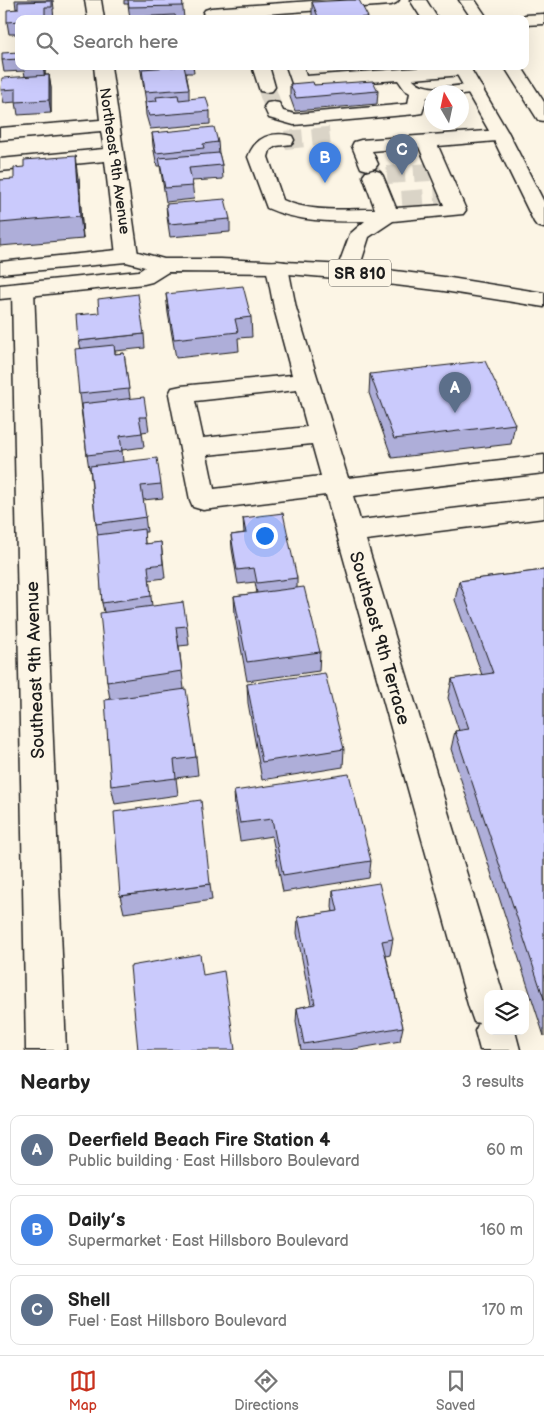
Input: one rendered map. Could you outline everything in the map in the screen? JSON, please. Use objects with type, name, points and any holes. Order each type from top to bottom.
[{"type":"street","points":[[94,0],[96,15]]},
{"type":"street","points":[[210,11],[239,15],[268,4],[298,13],[372,1],[391,0]]},
{"type":"street","points":[[418,0],[427,15]]},
{"type":"street","points":[[466,0],[477,15]]},
{"type":"street","points":[[529,20],[544,19]]},
{"type":"street","name":"Northeast 9th Avenue","points":[[103,70],[127,255]]},
{"type":"street","points":[[261,70],[266,87]]},
{"type":"street","points":[[295,70],[299,82],[400,70],[408,84],[419,92],[473,88]]},
{"type":"street","points":[[463,70],[501,136],[544,222]]},
{"type":"street","points":[[515,70],[544,116]]},
{"type":"street","points":[[273,107],[275,114],[294,120],[416,109],[419,92]]},
{"type":"street","points":[[0,134],[110,125]]},
{"type":"street","points":[[345,135],[353,138],[380,181],[456,210],[436,174]]},
{"type":"street","points":[[285,140],[272,141],[261,147],[258,157],[274,204],[286,211],[322,214],[380,181],[436,174],[501,136]]},
{"type":"street","points":[[0,165],[114,154]]},
{"type":"street","points":[[347,272],[380,181]]},
{"type":"street","name":"SR 810","points":[[0,268],[127,255],[163,266],[221,265],[347,272],[444,284],[544,300]]},
{"type":"street","name":"SR 810","points":[[12,291],[144,277],[163,266]]},
{"type":"street","name":"Southeast 9th Terrace","points":[[277,267],[285,308],[484,994]]},
{"type":"street","name":"Southeast 9th Avenue","points":[[12,291],[46,1050]]},
{"type":"street","points":[[306,381],[181,394],[203,500],[544,464]]},
{"type":"street","points":[[192,448],[321,434]]},
{"type":"street","points":[[349,532],[544,508]]},
{"type":"street","points":[[495,1035],[500,1050]]},
{"type":"building","points":[[128,0],[182,0],[183,6],[129,7]]},
{"type":"building","points":[[359,0],[367,15],[317,15],[312,2]]},
{"type":"building","points":[[52,1],[52,7],[45,7],[45,15],[15,15],[15,21],[7,22],[7,10],[18,9],[18,2]]},
{"type":"building","points":[[15,52],[15,59],[2,60],[2,53]]},
{"type":"building","points":[[142,70],[185,70],[189,89],[145,92]]},
{"type":"building","points":[[49,75],[49,100],[16,102],[16,89],[1,90],[2,78]]},
{"type":"building","points":[[373,81],[378,91],[296,98],[290,84],[313,82],[314,85]]},
{"type":"building","points":[[178,95],[179,100],[206,97],[210,111],[149,116],[145,102],[157,101],[156,97]]},
{"type":"building","points":[[214,127],[218,142],[203,144],[204,148],[156,153],[152,133]]},
{"type":"building","points":[[219,153],[222,165],[189,168],[193,186],[165,188],[159,158]]},
{"type":"building","points":[[76,156],[80,216],[0,223],[0,180],[14,179],[14,168],[24,167],[24,160]]},
{"type":"building","points":[[225,199],[230,219],[169,224],[166,204]]},
{"type":"building","points":[[243,286],[251,317],[235,319],[238,332],[174,339],[166,294]]},
{"type":"building","points":[[138,294],[144,334],[78,341],[76,315],[99,313],[98,299]]},
{"type":"building","points":[[114,345],[115,354],[124,353],[129,389],[79,394],[75,349]]},
{"type":"building","points":[[485,361],[515,424],[394,439],[370,374]]},
{"type":"building","points":[[144,397],[147,417],[139,417],[142,433],[120,436],[122,451],[87,455],[81,404]]},
{"type":"building","points":[[157,458],[161,484],[141,486],[146,517],[96,524],[90,466]]},
{"type":"building","points":[[283,513],[297,578],[257,583],[254,568],[237,570],[231,535],[246,533],[243,518]]},
{"type":"building","points":[[144,529],[145,544],[161,542],[163,564],[148,566],[151,596],[102,603],[97,535]]},
{"type":"building","points":[[544,570],[544,999],[455,731],[469,729],[452,679],[493,673],[459,581]]},
{"type":"building","points":[[304,587],[320,652],[247,662],[234,596]]},
{"type":"building","points":[[183,602],[187,626],[176,627],[182,671],[107,682],[100,613]]},
{"type":"building","points":[[325,673],[344,749],[262,762],[247,684]]},
{"type":"building","points":[[186,689],[196,757],[174,760],[176,778],[111,786],[105,700]]},
{"type":"building","points":[[349,774],[371,861],[283,875],[272,819],[240,823],[234,791]]},
{"type":"building","points":[[201,800],[210,884],[120,896],[114,812]]},
{"type":"building","points":[[379,883],[393,939],[382,941],[403,1027],[304,1044],[297,1008],[315,1004],[298,917],[338,911],[333,890]]},
{"type":"building","points":[[200,954],[203,975],[224,971],[235,1050],[138,1050],[130,966]]},
{"type":"tunnel","points":[[266,87],[273,107]]},
{"type":"tunnel","points":[[285,140],[336,135]]},
{"type":"tunnel","points":[[368,164],[373,176],[430,172]]},
{"type":"tunnel","points":[[402,202],[441,199]]},
{"type":"place","name":"Shell","points":[[402,175]]},
{"type":"place","name":"Daily’s","points":[[325,183]]},
{"type":"place","name":"Deerfield Beach Fire Station 4","points":[[455,413]]}]
